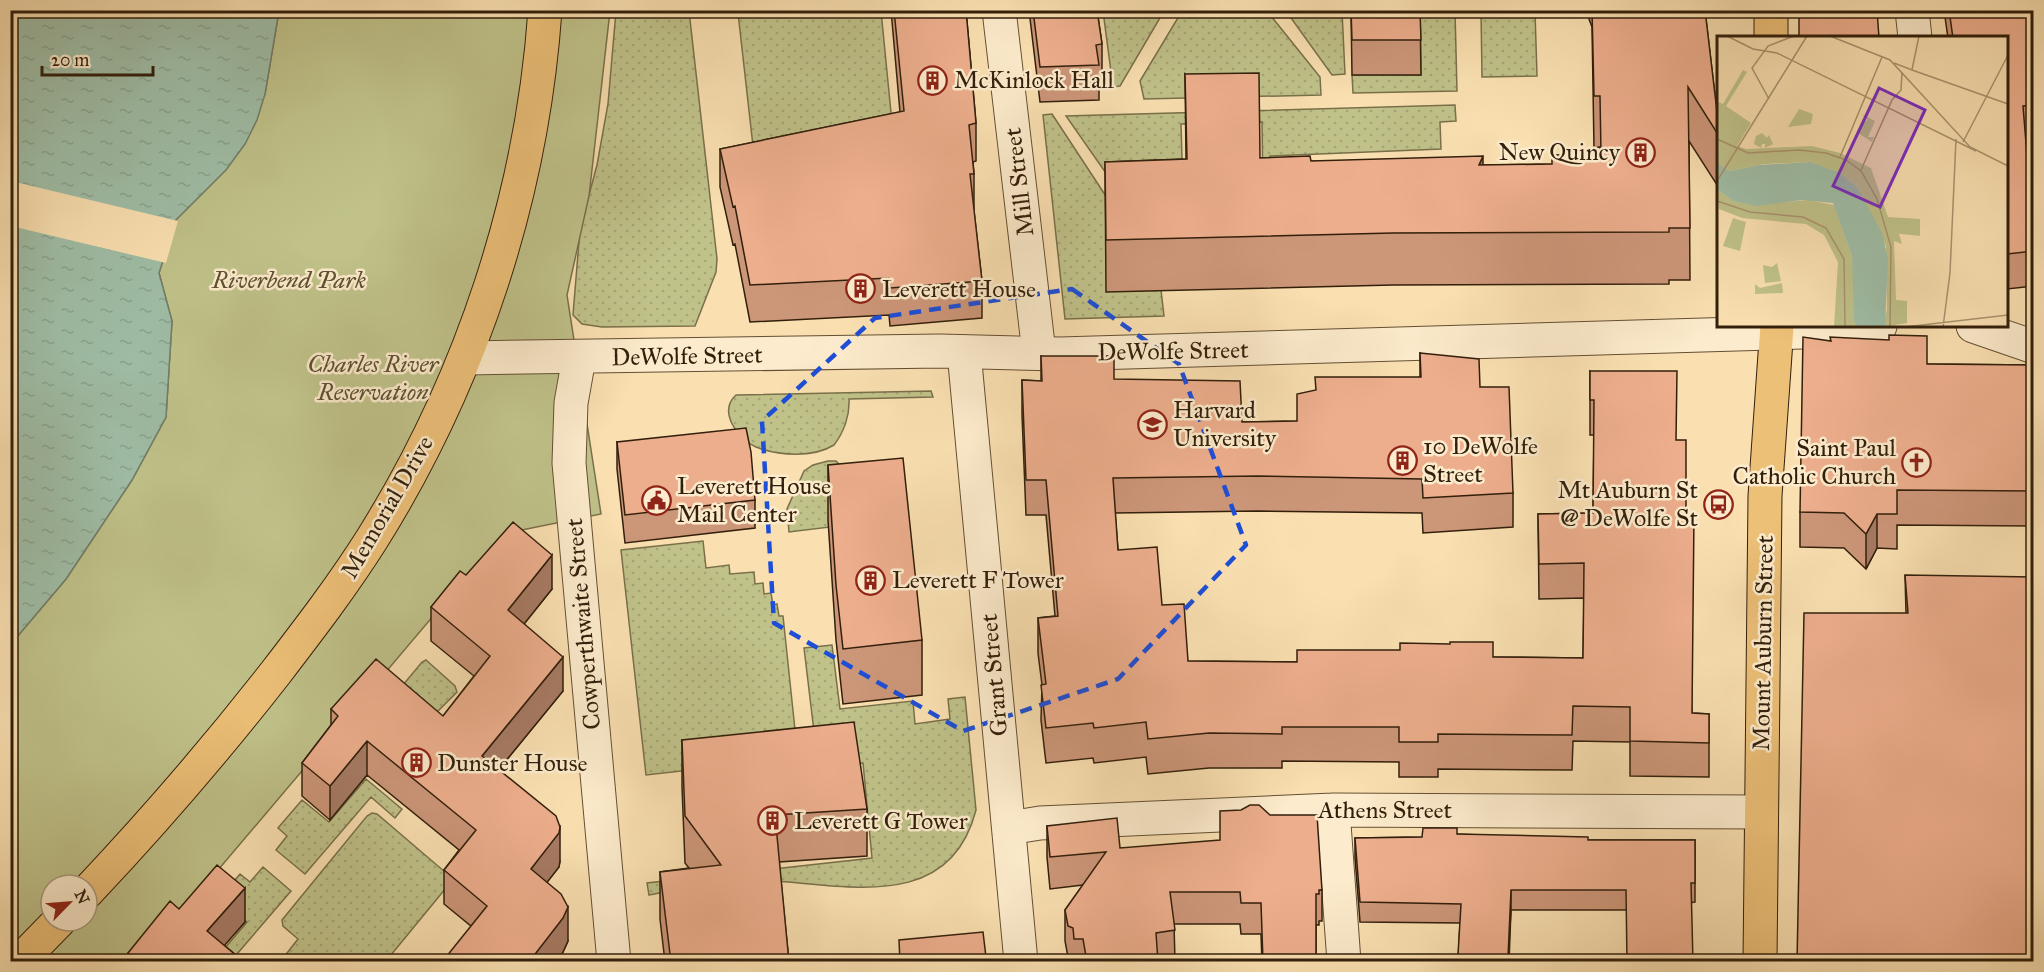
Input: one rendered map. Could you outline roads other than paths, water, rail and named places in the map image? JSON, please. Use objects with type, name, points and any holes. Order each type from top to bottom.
[{"type":"main road","name":"Memorial Drive","points":[[99,879],[208,756],[335,595],[373,538],[408,476],[448,398],[465,358],[505,237],[522,167],[538,79],[545,10]]},
{"type":"main road","points":[[1771,10],[1771,36]]},
{"type":"main road","name":"Mount Auburn Street","points":[[1760,962],[1765,496],[1776,329]]},
{"type":"main road","points":[[19,962],[47,933]]},
{"type":"street","name":"Mill Street","points":[[999,10],[1039,353]]},
{"type":"street","points":[[1912,10],[1916,36]]},
{"type":"street","name":"DeWolfe Street","points":[[465,358],[1039,353],[1302,347],[1845,327]]},
{"type":"street","points":[[1976,327],[2034,347]]},
{"type":"street","name":"Grant Street","points":[[964,352],[1021,962]]},
{"type":"street","name":"Cowperthwaite Street","points":[[579,358],[570,414],[570,480],[614,962]]},
{"type":"street","points":[[1333,810],[1344,962]]},
{"type":"street","name":"Athens Street","points":[[1009,828],[1040,823],[1333,810],[1761,812]]},
{"type":"water","points":[[11,11],[279,11],[265,94],[257,120],[245,144],[226,170],[176,220],[159,273],[172,321],[166,417],[132,480],[66,579],[11,644]]},
{"type":"place","name":"McKinlock Hall","points":[[933,80]]},
{"type":"place","name":"New Quincy","points":[[1641,152]]},
{"type":"place","name":"Leverett House","points":[[861,289]]},
{"type":"place","name":"Harvard University","points":[[1152,424]]},
{"type":"place","name":"10 DeWolfe Street","points":[[1402,460]]},
{"type":"place","name":"Saint Paul Catholic Church","points":[[1917,462]]},
{"type":"place","name":"Leverett House Mail Center","points":[[656,500]]},
{"type":"place","name":"Mt Auburn St @ DeWolfe St","points":[[1719,504]]},
{"type":"place","name":"Leverett F Tower","points":[[871,580]]},
{"type":"place","name":"Dunster House","points":[[416,763]]},
{"type":"place","name":"Leverett G Tower","points":[[773,821]]},
{"type":"park label","name":"Riverbend Park","points":[[289,280]]},
{"type":"park label","name":"Charles River Reservation","points":[[373,378]]}]
